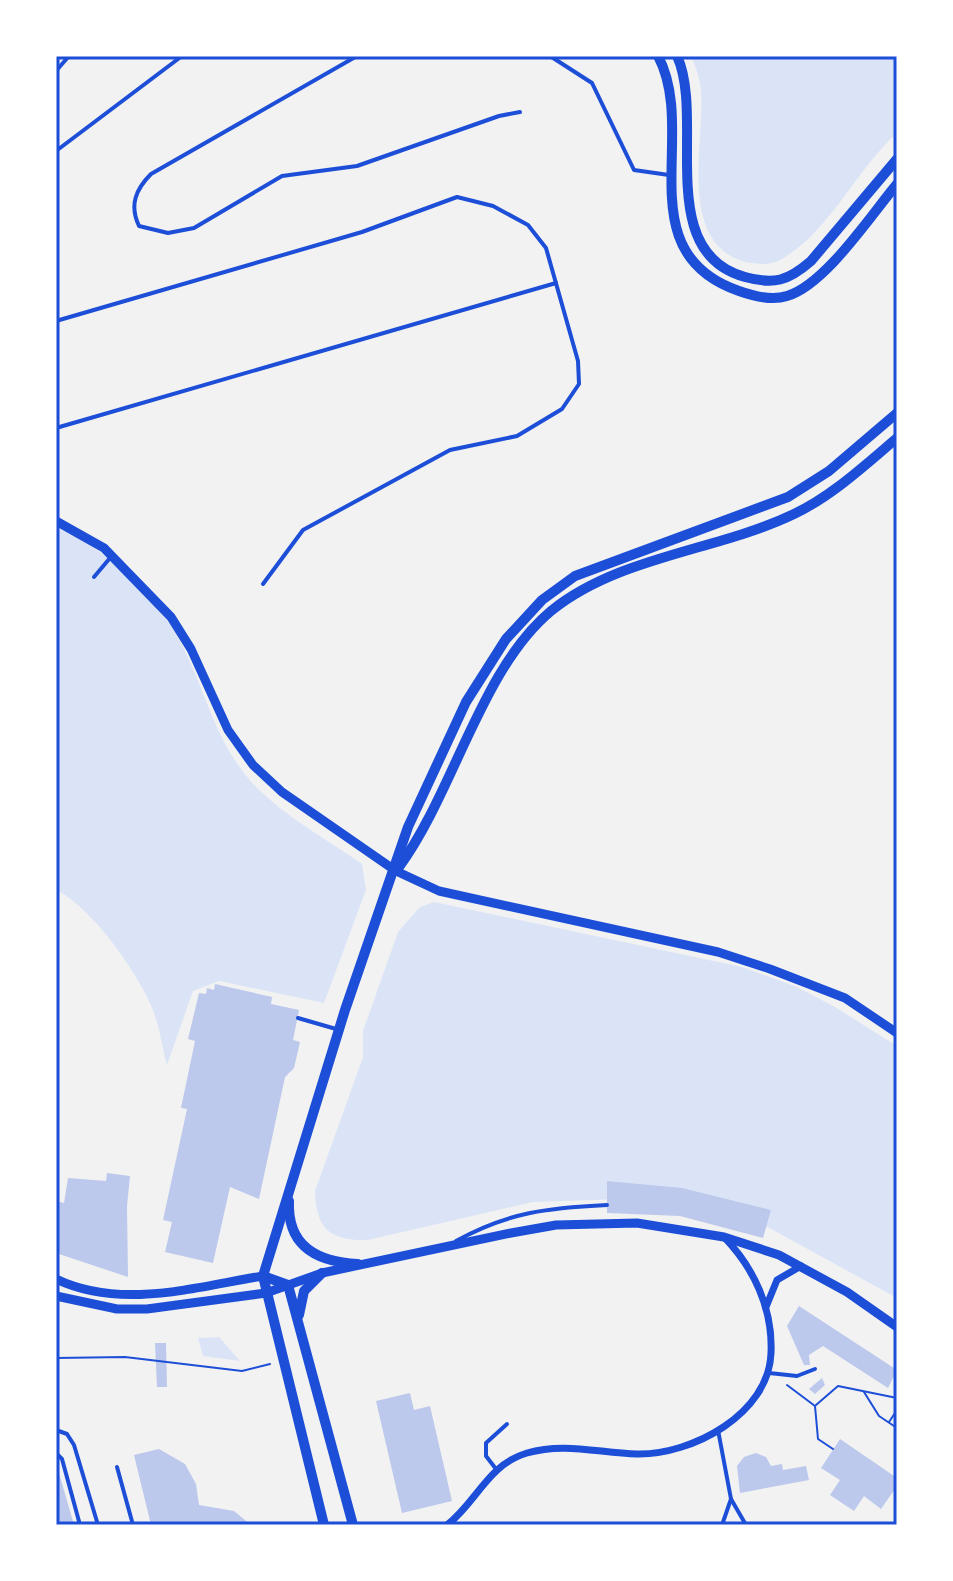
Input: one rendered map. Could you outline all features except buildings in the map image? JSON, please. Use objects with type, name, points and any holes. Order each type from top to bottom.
[{"type":"main road","points":[[658,56],[667,72],[673,105],[669,175],[677,227],[686,253],[701,273],[737,290],[777,298],[802,290],[823,271],[897,184]]},
{"type":"main road","points":[[677,56],[686,84],[687,183],[699,240],[711,259],[735,274],[777,283],[795,275],[811,261],[897,159]]},
{"type":"main road","points":[[324,1525],[263,1276],[345,1010],[396,871],[408,827],[466,702],[506,639],[542,600],[575,576],[788,497],[829,471],[897,413]]},
{"type":"main road","points":[[396,871],[423,835],[483,704],[521,645],[551,611],[621,574],[794,514],[838,487],[897,438]]},
{"type":"main road","points":[[290,1183],[289,1212],[293,1231],[301,1245],[325,1260],[358,1264]]},
{"type":"main road","points":[[298,1321],[304,1291],[322,1273]]},
{"type":"main road","points":[[263,1276],[288,1285],[353,1525]]},
{"type":"street","points":[[56,521],[112,556],[171,617],[191,649],[228,730],[253,765],[282,792],[396,871],[439,891],[718,952],[845,998],[897,1033]]},
{"type":"street","points":[[56,1296],[117,1309],[147,1309],[266,1293],[358,1264],[556,1225],[637,1223],[724,1237],[801,1266],[847,1292],[897,1327]]},
{"type":"street","points":[[447,1525],[496,1469],[526,1453],[549,1448],[650,1454],[718,1430],[744,1412],[763,1387],[769,1373],[772,1348],[766,1309],[748,1265],[724,1237]]},
{"type":"street","points":[[766,1309],[777,1280],[801,1266]]},
{"type":"street","points":[[56,1279],[86,1290],[146,1295],[263,1276]]},
{"type":"lane","points":[[56,71],[69,56]]},
{"type":"lane","points":[[56,151],[182,56]]},
{"type":"lane","points":[[357,56],[151,174],[138,187],[134,216],[139,226],[168,233],[194,228],[282,176],[357,166],[499,116],[520,112]]},
{"type":"lane","points":[[550,56],[592,83],[634,170],[669,175]]},
{"type":"lane","points":[[56,321],[362,232],[457,197],[493,206],[528,225],[546,248],[579,372],[579,384],[562,409],[517,436],[450,450],[323,518],[303,530],[263,584]]},
{"type":"lane","points":[[56,428],[556,283]]},
{"type":"lane","points":[[94,577],[112,556]]},
{"type":"lane","points":[[298,1018],[339,1030]]},
{"type":"lane","points":[[449,1245],[489,1223],[521,1213],[607,1205]]},
{"type":"lane","points":[[769,1373],[797,1376],[815,1369]]},
{"type":"lane","points":[[496,1469],[486,1456],[486,1443],[507,1424]]},
{"type":"lane","points":[[56,1430],[67,1434],[74,1445],[98,1525]]},
{"type":"lane","points":[[718,1430],[731,1499],[746,1525]]},
{"type":"lane","points":[[56,1453],[62,1459],[80,1525]]},
{"type":"lane","points":[[117,1467],[133,1525]]},
{"type":"lane","points":[[722,1525],[731,1499]]},
{"type":"path","points":[[56,1358],[125,1357],[242,1371],[283,1361]]},
{"type":"path","points":[[769,1373],[815,1406],[818,1439],[833,1449]]},
{"type":"path","points":[[815,1406],[838,1386],[848,1385],[864,1392],[897,1398]]},
{"type":"path","points":[[864,1392],[888,1423],[897,1428]]},
{"type":"path","points":[[888,1423],[897,1410]]},
{"type":"shaded area","points":[[691,56],[897,56],[897,133],[815,232],[778,261],[764,264],[746,262],[724,252],[710,235],[702,213],[699,188],[701,91]]},
{"type":"shaded area","points":[[56,528],[95,549],[149,596],[186,653],[224,742],[253,783],[297,821],[362,864],[366,890],[324,1003],[219,981],[193,991],[167,1065],[155,1017],[137,978],[112,942],[84,910],[56,890]]},
{"type":"shaded area","points":[[434,902],[742,967],[797,987],[897,1046],[897,1298],[762,1224],[624,1199],[533,1202],[368,1240],[344,1238],[328,1230],[318,1215],[315,1191],[363,1057],[363,1031],[398,932],[420,907]]},
{"type":"shaded area","points":[[219,1337],[240,1361],[203,1356],[198,1338]]}]
